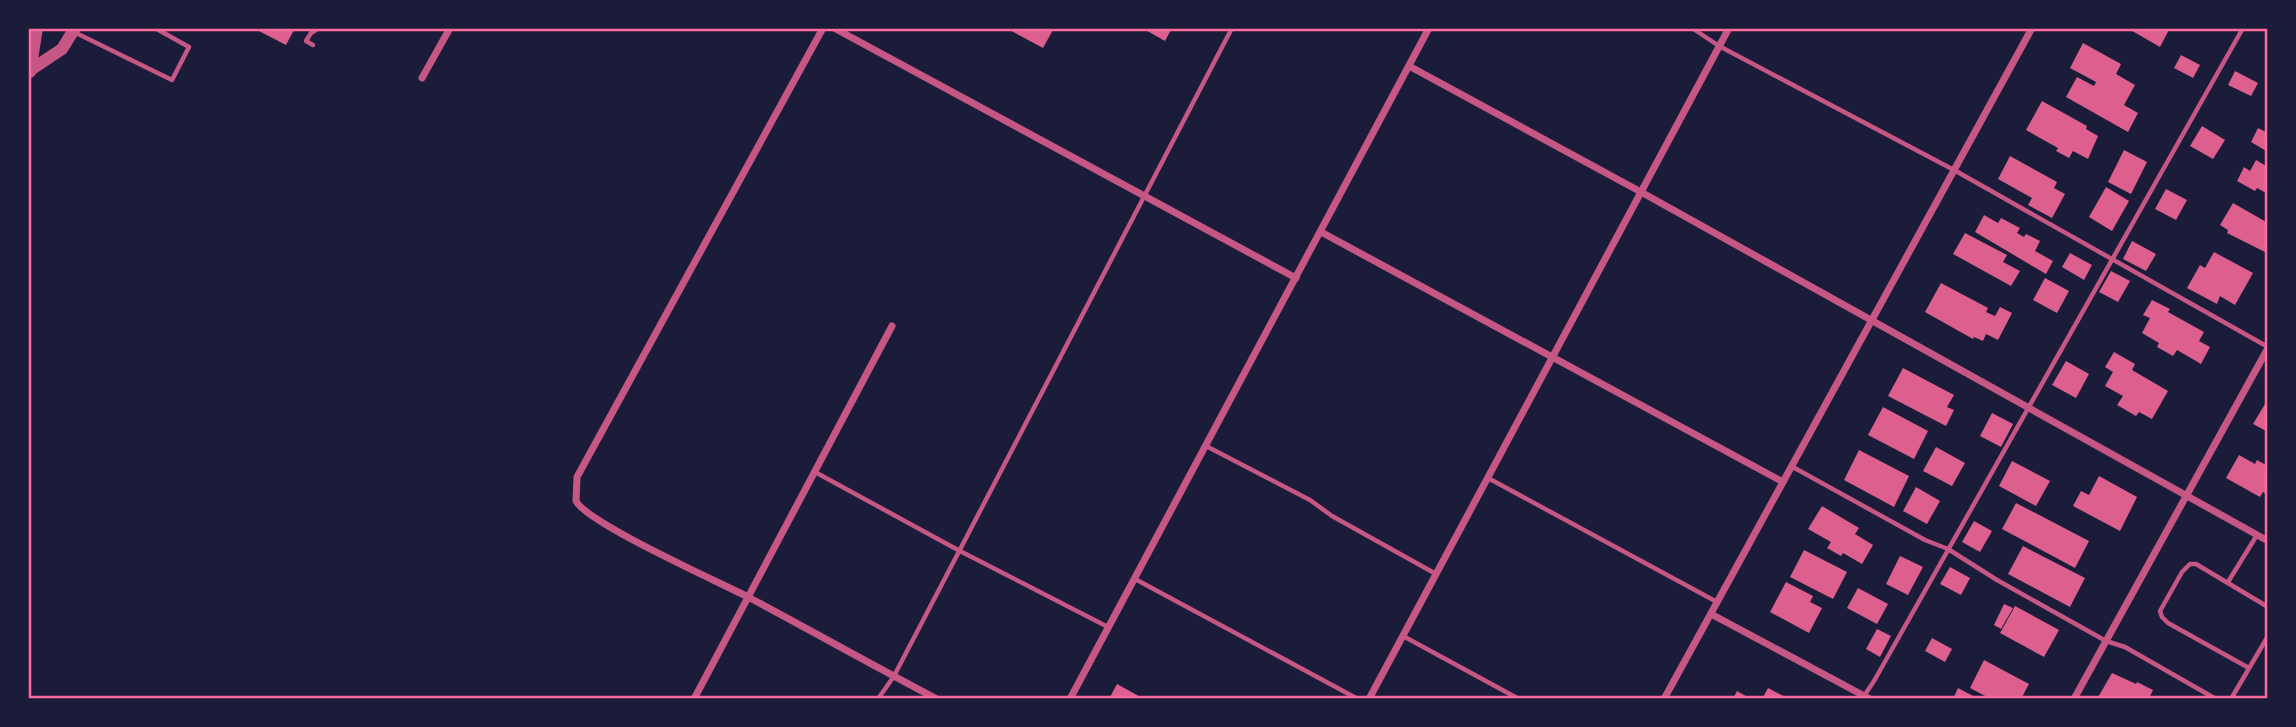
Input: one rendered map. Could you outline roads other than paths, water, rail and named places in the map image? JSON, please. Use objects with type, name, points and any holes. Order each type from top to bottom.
[{"type":"street","points":[[30,72],[37,28]]},
{"type":"street","points":[[422,78],[450,28]]},
{"type":"street","points":[[823,28],[578,477],[576,501],[585,512],[635,540],[937,699]]},
{"type":"street","points":[[834,28],[1296,278]]},
{"type":"street","points":[[1070,699],[1429,28]]},
{"type":"street","points":[[1369,699],[1729,28]]},
{"type":"street","points":[[1664,699],[2032,28]]},
{"type":"street","points":[[30,72],[62,49],[74,30]]},
{"type":"street","points":[[1409,66],[2268,541]]},
{"type":"street","points":[[1321,232],[1783,482]]},
{"type":"street","points":[[694,699],[892,326]]},
{"type":"street","points":[[2074,699],[2268,348]]},
{"type":"street","points":[[1711,614],[1865,698]]},
{"type":"lane","points":[[74,30],[172,80],[189,47],[155,28]]},
{"type":"lane","points":[[313,45],[306,41],[311,33],[319,28]]},
{"type":"lane","points":[[877,699],[894,676],[1232,28]]},
{"type":"lane","points":[[1692,28],[1719,46],[1954,170],[2268,348]]},
{"type":"lane","points":[[1865,698],[2243,28]]},
{"type":"lane","points":[[1206,446],[1310,500],[1332,516],[1436,574]]},
{"type":"lane","points":[[1791,466],[1925,540],[1948,549],[1997,580],[2106,641],[2125,647],[2216,699]]},
{"type":"lane","points":[[815,472],[958,551],[1108,628]]},
{"type":"lane","points":[[1488,478],[1717,602]]},
{"type":"lane","points":[[2228,583],[2257,535]]},
{"type":"lane","points":[[2249,668],[2168,623],[2160,611],[2189,564],[2196,564],[2268,607]]},
{"type":"lane","points":[[1135,579],[1357,699]]},
{"type":"lane","points":[[1403,636],[1519,699]]},
{"type":"lane","points":[[2231,699],[2268,636]]}]
